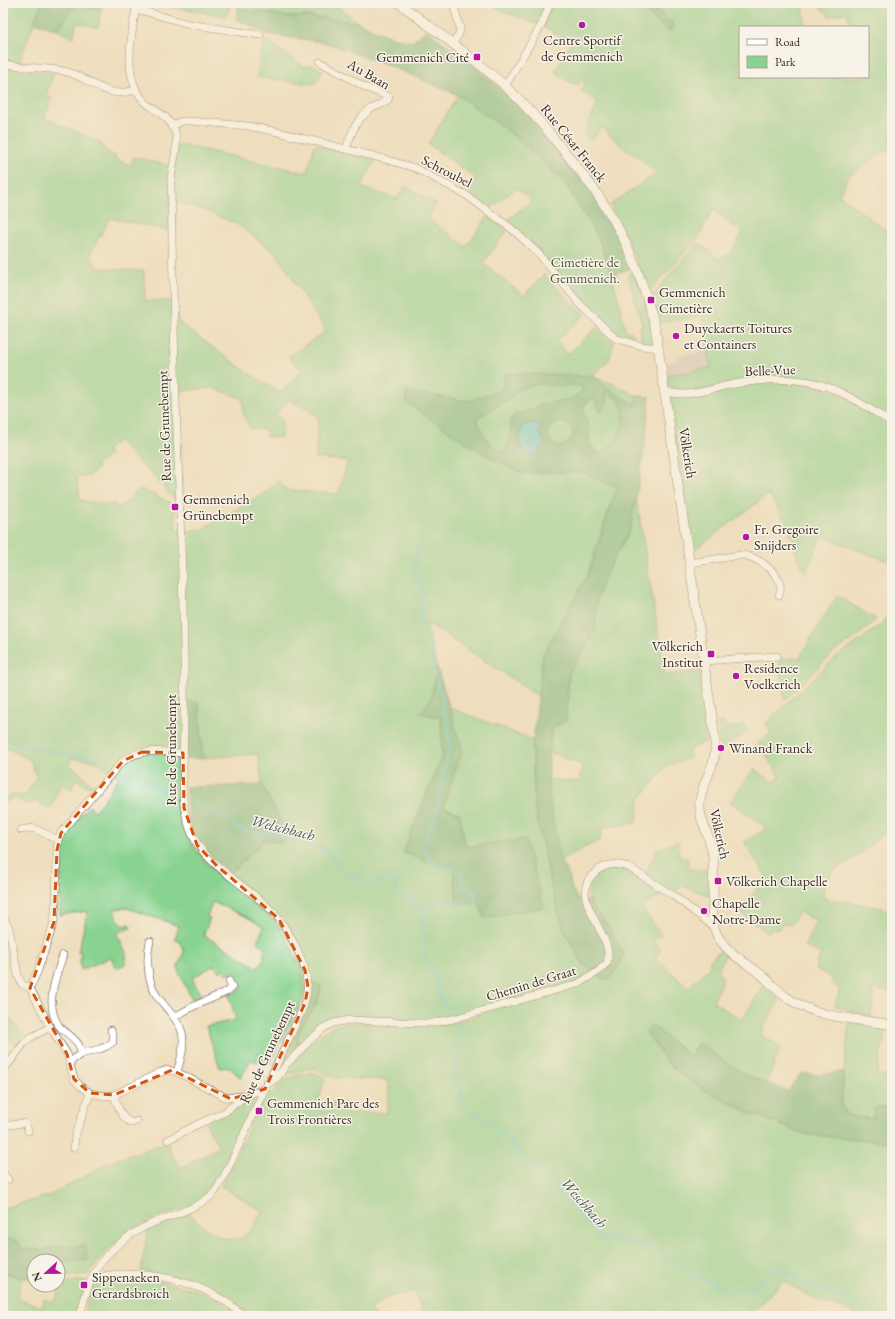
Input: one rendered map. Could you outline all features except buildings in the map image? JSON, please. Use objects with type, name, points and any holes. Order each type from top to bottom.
[{"type":"main road","name":"Rue César Franck","points":[[399,3],[505,86],[538,120],[578,169],[606,207],[618,228],[645,290],[655,326],[659,348]]},
{"type":"main road","name":"Völkerich","points":[[659,348],[705,661],[716,747],[702,793],[700,809],[703,823],[712,846],[712,916],[714,927],[723,943],[732,953],[764,976],[785,996],[795,1002],[828,1015],[892,1025]]},
{"type":"street","points":[[452,44],[459,34],[460,28],[454,3]]},
{"type":"street","points":[[505,86],[542,24],[550,3]]},
{"type":"street","points":[[172,126],[144,100],[136,90],[132,80],[130,55],[136,6],[189,24],[252,35],[260,35]]},
{"type":"street","name":"Au Baan","points":[[320,62],[365,87],[389,97],[383,104],[370,110],[355,124],[346,149]]},
{"type":"street","points":[[3,63],[27,68],[66,72],[112,92],[122,93],[136,90]]},
{"type":"street","name":"Schroubel","points":[[172,126],[190,121],[248,126],[346,149],[415,168],[466,194],[512,229],[532,246],[578,302],[616,338],[659,348]]},
{"type":"street","name":"Rue de Grunebempt","points":[[80,1316],[85,1294],[92,1277],[102,1260],[118,1244],[149,1224],[196,1206],[209,1198],[215,1192],[304,1003],[308,987],[305,970],[289,935],[279,919],[256,897],[211,861],[198,845],[186,821],[184,808],[183,753],[184,653],[171,194],[171,181],[176,150],[176,136],[172,126]]},
{"type":"street","name":"Belle-Vue","points":[[665,392],[690,394],[734,384],[762,381],[785,380],[810,382],[840,393],[892,423]]},
{"type":"street","points":[[690,563],[750,555],[772,570],[778,578],[781,590],[779,595]]},
{"type":"street","points":[[705,661],[777,656]]},
{"type":"street","points":[[30,988],[38,970],[54,922],[56,900],[56,850],[61,833],[126,758],[142,752],[183,753]]},
{"type":"street","points":[[20,830],[33,828],[58,840]]},
{"type":"street","name":"Chemin de Graat","points":[[266,1086],[278,1077],[290,1060],[313,1037],[325,1027],[334,1023],[358,1020],[421,1023],[453,1019],[577,984],[592,976],[607,963],[608,952],[606,944],[586,902],[586,888],[594,873],[607,865],[622,865],[630,868],[674,896],[714,927]]},
{"type":"street","points":[[3,917],[9,928],[18,976],[22,984],[30,988],[50,1027],[67,1054],[74,1079],[80,1086],[90,1093],[104,1096],[114,1095],[167,1070],[177,1072],[227,1098],[247,1095]]},
{"type":"street","points":[[150,941],[148,957],[151,981],[157,995],[174,1017],[181,1029],[183,1043],[177,1072]]},
{"type":"street","points":[[63,955],[53,988],[52,1006],[60,1026],[79,1045],[81,1054]]},
{"type":"street","points":[[174,1017],[194,1006],[226,992],[232,988],[229,981]]},
{"type":"street","points":[[3,1071],[25,1042],[50,1027]]},
{"type":"street","points":[[70,1062],[81,1054],[107,1046],[112,1042],[113,1037],[111,1030]]},
{"type":"street","points":[[168,1140],[225,1112],[247,1095],[266,1086]]},
{"type":"street","points":[[74,1148],[75,1136],[90,1093]]},
{"type":"street","points":[[114,1095],[121,1113],[126,1120],[132,1123],[137,1120]]},
{"type":"street","points":[[3,1126],[23,1123],[26,1124],[28,1130]]},
{"type":"street","points":[[3,1173],[8,1180]]},
{"type":"street","points":[[92,1277],[126,1274],[167,1279],[191,1285],[206,1290],[221,1298],[244,1316]]},
{"type":"highlighted area","points":[[142,752],[183,753],[184,808],[197,845],[216,865],[279,919],[305,970],[308,987],[305,1003],[265,1089],[231,1099],[172,1070],[114,1095],[90,1093],[74,1079],[67,1054],[30,988],[54,922],[57,850],[61,833],[123,761]]},
{"type":"shaded area","points":[[708,350],[711,368],[667,375],[665,363],[676,361],[675,356]]},
{"type":"green space","points":[[3,3],[42,3],[18,64],[3,58]]},
{"type":"green space","points":[[42,3],[103,3],[101,11],[76,5],[57,30],[34,22]]},
{"type":"green space","points":[[165,3],[231,3],[226,16],[165,6]]},
{"type":"green space","points":[[240,3],[333,3],[359,23],[307,16],[290,17],[238,9]]},
{"type":"green space","points":[[490,3],[548,3],[540,25],[502,11]]},
{"type":"green space","points":[[551,3],[636,3],[654,20],[673,24],[648,3],[803,3],[805,26],[739,26],[739,78],[869,78],[869,26],[851,26],[847,13],[829,16],[821,8],[820,3],[892,3],[892,148],[879,154],[849,176],[839,195],[892,235],[892,421],[821,379],[801,377],[681,391],[668,385],[667,375],[711,368],[702,316],[658,323],[652,297],[698,243],[719,259],[731,253],[743,232],[730,224],[713,209],[698,238],[650,291],[610,205],[656,174],[640,158],[622,147],[602,127],[591,140],[584,134],[598,102],[581,91],[586,82],[581,80],[578,85],[575,83],[573,84],[555,72],[571,42],[544,27]]},
{"type":"green space","points":[[636,3],[648,3],[673,25],[670,32],[654,20]]},
{"type":"green space","points":[[76,4],[101,11],[98,28],[77,22],[73,38],[57,30]]},
{"type":"green space","points":[[238,9],[290,17],[306,16],[359,23],[388,36],[412,42],[426,30],[478,69],[526,112],[548,136],[589,186],[607,213],[632,265],[629,269],[617,273],[613,279],[598,237],[563,180],[507,130],[458,95],[392,67],[327,43],[263,33],[244,22],[236,20]]},
{"type":"green space","points":[[266,40],[304,67],[313,65],[323,71],[316,82],[310,84],[257,77],[263,42]]},
{"type":"green space","points":[[3,65],[17,70],[54,73],[46,95],[52,99],[44,118],[100,142],[105,150],[116,157],[115,159],[130,165],[134,157],[174,168],[178,144],[307,173],[315,144],[375,160],[361,187],[397,199],[405,186],[436,204],[427,218],[466,247],[488,216],[507,231],[483,263],[524,296],[544,274],[572,304],[585,314],[556,341],[568,354],[597,327],[614,342],[609,360],[592,376],[636,395],[625,468],[609,509],[588,574],[543,655],[538,696],[426,622],[437,668],[431,699],[441,718],[442,756],[403,853],[454,871],[457,903],[466,847],[459,813],[443,807],[462,751],[450,708],[533,740],[532,751],[535,811],[552,889],[564,931],[583,964],[594,971],[578,981],[434,1020],[340,1019],[328,1023],[318,1029],[299,1045],[299,1034],[304,1023],[315,1007],[321,986],[311,981],[309,973],[288,926],[230,873],[265,840],[281,843],[288,834],[262,785],[258,754],[203,758],[199,703],[190,713],[187,720],[179,766],[182,821],[188,837],[194,848],[211,867],[262,908],[281,930],[301,968],[304,980],[304,993],[302,1000],[269,1065],[257,1059],[256,1062],[251,1059],[241,1078],[229,1067],[220,1068],[206,1026],[236,1020],[229,995],[242,988],[233,971],[227,974],[225,969],[219,972],[214,965],[192,978],[201,996],[192,999],[180,975],[178,966],[184,952],[179,940],[176,941],[175,939],[179,926],[127,908],[114,909],[120,924],[125,926],[129,924],[131,928],[117,933],[126,953],[126,964],[116,968],[111,957],[81,970],[80,961],[82,952],[78,952],[88,911],[60,915],[61,843],[68,830],[89,806],[95,811],[119,777],[95,761],[71,758],[70,767],[74,768],[92,785],[96,783],[100,784],[94,792],[91,788],[76,779],[72,789],[61,784],[50,809],[36,802],[29,804],[13,798],[3,805],[3,800],[11,795],[26,795],[37,776],[30,760],[3,746]],"holes":[[[175,202],[201,209],[237,224],[276,253],[326,331],[288,357],[302,370],[280,393],[244,370],[178,322],[176,301],[145,301],[144,271],[97,268],[90,254],[110,218],[175,232]],[[213,388],[243,399],[243,413],[249,428],[266,430],[266,437],[281,438],[282,420],[276,414],[289,399],[319,417],[315,458],[348,461],[338,494],[286,490],[278,481],[261,495],[202,529],[183,532],[175,527],[175,505],[141,489],[133,494],[132,498],[118,508],[114,503],[107,505],[80,500],[77,478],[89,476],[98,469],[96,465],[110,455],[106,450],[118,441],[165,488],[169,495],[182,501],[180,391]],[[212,902],[245,916],[264,927],[257,941],[266,949],[263,955],[265,957],[258,968],[203,935],[210,918],[207,916]]]},
{"type":"green space","name":"Cimetière de Gemmenich.","points":[[458,95],[507,130],[563,180],[598,237],[613,279],[626,331],[632,332],[634,336],[633,339],[629,340],[618,337],[619,333],[613,333],[589,309],[529,239],[506,221],[532,201],[516,188],[490,209],[469,192],[475,177],[428,144]]},
{"type":"green space","points":[[628,274],[635,274],[639,284],[646,313],[651,323],[654,342],[648,344],[642,342],[639,332],[642,324]]},
{"type":"green space","points":[[506,373],[592,376],[615,393],[633,403],[635,406],[636,395],[650,397],[644,452],[630,530],[605,575],[597,598],[595,632],[569,673],[566,721],[557,724],[551,731],[548,779],[551,811],[560,860],[567,871],[573,891],[578,900],[590,901],[591,905],[610,929],[624,955],[613,975],[609,979],[601,978],[584,964],[564,931],[552,889],[535,811],[532,751],[543,655],[588,574],[617,487],[580,472],[522,473],[483,454],[407,403],[405,391],[467,401],[502,390]],"holes":[[[536,384],[562,386],[577,385],[583,388],[579,393],[570,399],[540,405],[532,410],[511,418],[510,439],[506,449],[502,451],[492,445],[476,419],[510,398],[518,390]],[[607,390],[621,404],[623,420],[615,440],[600,454],[591,445],[588,425],[583,409],[586,403],[595,397],[599,412],[601,412],[607,403]],[[558,422],[566,423],[570,426],[574,434],[565,445],[558,446],[551,441],[548,436],[552,425]],[[528,424],[539,431],[544,441],[541,447],[520,434],[522,427]]]},
{"type":"green space","points":[[794,383],[829,390],[892,425],[892,563],[822,536],[805,573],[796,552],[787,524],[769,494],[693,551],[669,395],[733,386]]},
{"type":"green space","points":[[636,496],[665,675],[703,671],[712,739],[689,749],[690,758],[667,766],[639,800],[637,822],[602,828],[600,840],[560,860],[551,811],[548,779],[579,782],[582,765],[550,752],[551,737],[553,729],[560,723],[566,721],[569,673],[595,632],[597,598],[605,575],[630,530]]},
{"type":"green space","points":[[837,596],[876,619],[859,635],[834,652],[785,700],[778,660],[800,657]]},
{"type":"green space","points":[[892,609],[892,827],[854,858],[833,871],[824,885],[823,898],[892,910],[892,992],[874,990],[871,1017],[835,1006],[840,988],[833,985],[831,977],[815,969],[821,953],[804,947],[817,919],[810,918],[799,912],[791,925],[783,922],[778,930],[772,928],[768,933],[740,912],[766,876],[744,842],[767,828],[730,802],[754,769],[773,782],[780,777],[758,743],[771,733],[766,723],[836,657],[881,624]]},
{"type":"green space","points":[[437,668],[462,751],[443,807],[459,813],[466,847],[525,839],[544,907],[484,918],[479,902],[457,903],[454,871],[403,853],[442,756],[441,718],[420,713],[431,699]]},
{"type":"green space","points":[[187,701],[199,703],[203,758],[185,759]]},
{"type":"green space","points":[[718,722],[724,722],[724,726],[734,728],[742,724],[748,731],[722,748],[719,743]]},
{"type":"green space","points":[[262,785],[288,834],[281,843],[265,840],[230,873],[215,861],[195,837],[189,819],[186,787]]},
{"type":"green space","points":[[678,841],[679,857],[688,858],[688,869],[714,871],[713,897],[680,885],[673,898],[665,893],[642,907],[661,935],[653,941],[661,951],[655,957],[688,988],[709,968],[711,964],[709,961],[722,949],[727,955],[723,959],[718,972],[723,978],[713,1002],[742,1020],[763,986],[780,999],[760,1035],[781,1047],[766,1083],[741,1072],[698,1043],[690,1056],[651,1025],[655,1046],[671,1067],[703,1089],[752,1114],[808,1135],[892,1142],[892,1316],[856,1316],[854,1313],[817,1301],[784,1281],[748,1316],[466,1316],[464,1311],[448,1316],[424,1316],[415,1291],[386,1298],[370,1310],[376,1316],[249,1316],[245,1310],[208,1288],[168,1276],[141,1271],[148,1228],[188,1213],[210,1231],[227,1239],[243,1237],[253,1228],[262,1211],[221,1186],[261,1103],[266,1096],[275,1091],[280,1081],[312,1072],[325,1078],[318,1103],[347,1103],[347,1113],[387,1113],[389,1092],[387,1080],[335,1078],[312,1068],[286,1075],[284,1073],[314,1040],[329,1029],[340,1024],[360,1023],[428,1025],[460,1021],[597,975],[588,894],[591,883],[598,874],[607,868],[612,867],[625,870],[644,880],[657,849]]},
{"type":"green space","points":[[311,981],[321,986],[317,1002],[301,1029],[298,1040],[299,1045],[277,1073],[276,1072],[311,990]]},
{"type":"green space","points":[[3,1010],[20,1031],[27,1037],[16,1048],[14,1043],[11,1042],[11,1038],[3,1032]]},
{"type":"green space","points":[[849,1022],[886,1027],[877,1075],[892,1078],[892,1106],[876,1107],[873,1119],[849,1116],[841,1105]]},
{"type":"green space","points":[[651,1025],[690,1056],[698,1043],[741,1072],[755,1079],[788,1091],[801,1073],[819,1075],[844,1071],[841,1105],[848,1116],[872,1119],[876,1107],[892,1106],[892,1142],[808,1135],[752,1114],[703,1089],[671,1067],[646,1032]]},
{"type":"green space","points":[[256,1095],[258,1097],[213,1189],[203,1199],[196,1203],[150,1220],[132,1230],[108,1250],[89,1274],[66,1276],[66,1261],[88,1260],[85,1245],[73,1247],[57,1246],[42,1250],[22,1249],[17,1241],[3,1237],[3,1208],[51,1195],[109,1163],[167,1142],[172,1155],[181,1168],[219,1147],[206,1123],[249,1097]]},
{"type":"green space","points":[[3,1237],[17,1241],[23,1249],[42,1250],[57,1246],[73,1247],[85,1245],[88,1260],[66,1261],[66,1253],[26,1253],[26,1278],[3,1272]]},
{"type":"green space","points":[[3,1272],[22,1278],[17,1299],[42,1307],[44,1299],[55,1302],[58,1293],[66,1293],[66,1282],[86,1280],[77,1316],[3,1316]]},
{"type":"green space","points":[[131,1278],[175,1284],[189,1288],[229,1306],[240,1316],[84,1316],[89,1294],[93,1286],[102,1281]]},
{"type":"water","points":[[535,423],[542,425],[539,431],[545,445],[541,447],[538,453],[532,455],[525,454],[519,442],[522,427]]},
{"type":"waterway","points":[[417,550],[414,575],[424,594],[420,605],[422,622],[428,631],[430,640],[430,655],[436,672],[438,687],[443,697],[442,709],[447,719],[450,747],[439,790],[439,804],[435,817],[422,844],[431,863],[462,873],[462,883],[476,892],[475,902],[468,899],[457,903],[437,902],[432,904],[430,910],[422,909]]},
{"type":"waterway","name":"Welschbach","points":[[3,739],[63,754],[97,759],[108,765]]},
{"type":"waterway","name":"Welschbach","points":[[122,774],[158,789],[169,790]]},
{"type":"waterway","name":"Welschbach","points":[[193,800],[201,807],[222,817],[230,819],[238,829],[253,833],[274,834],[301,844],[307,843],[326,851],[341,868],[365,883],[388,879],[396,883],[395,889],[397,892],[404,894],[406,898],[417,902],[416,906],[422,909],[424,919],[422,926],[427,944],[424,955],[427,964],[434,973],[441,1003],[445,1007],[454,1006],[456,1012]]},
{"type":"waterway","name":"Weschbach","points":[[458,1020],[460,1034],[456,1068],[465,1111],[480,1113],[559,1190],[568,1203],[580,1213],[601,1239],[613,1239],[622,1243],[642,1242],[691,1270],[712,1284],[733,1292],[752,1288],[769,1277],[776,1268],[841,1299],[859,1304],[867,1316]]},
{"type":"place","name":"Centre Sportif de Gemmenich","points":[[582,25]]},
{"type":"place","name":"Gemmenich Cité","points":[[477,57]]},
{"type":"place","name":"Gemmenich Cimetière","points":[[651,300]]},
{"type":"place","name":"Duyckaerts Toitures et Containers","points":[[676,336]]},
{"type":"place","name":"Gemmenich Grünebempt","points":[[175,507]]},
{"type":"place","name":"Fr. Gregoire Snijders","points":[[746,537]]},
{"type":"place","name":"Völkerich Institut","points":[[711,654]]},
{"type":"place","name":"Residence Voelkerich","points":[[736,676]]},
{"type":"place","name":"Winand Franck","points":[[721,748]]},
{"type":"place","name":"Völkerich Chapelle","points":[[718,881]]},
{"type":"place","name":"Chapelle Notre-Dame","points":[[704,911]]},
{"type":"place","name":"Gemmenich Parc des Trois Frontières","points":[[259,1111]]},
{"type":"place","name":"Sippenaeken Gerardsbroich","points":[[84,1285]]}]
